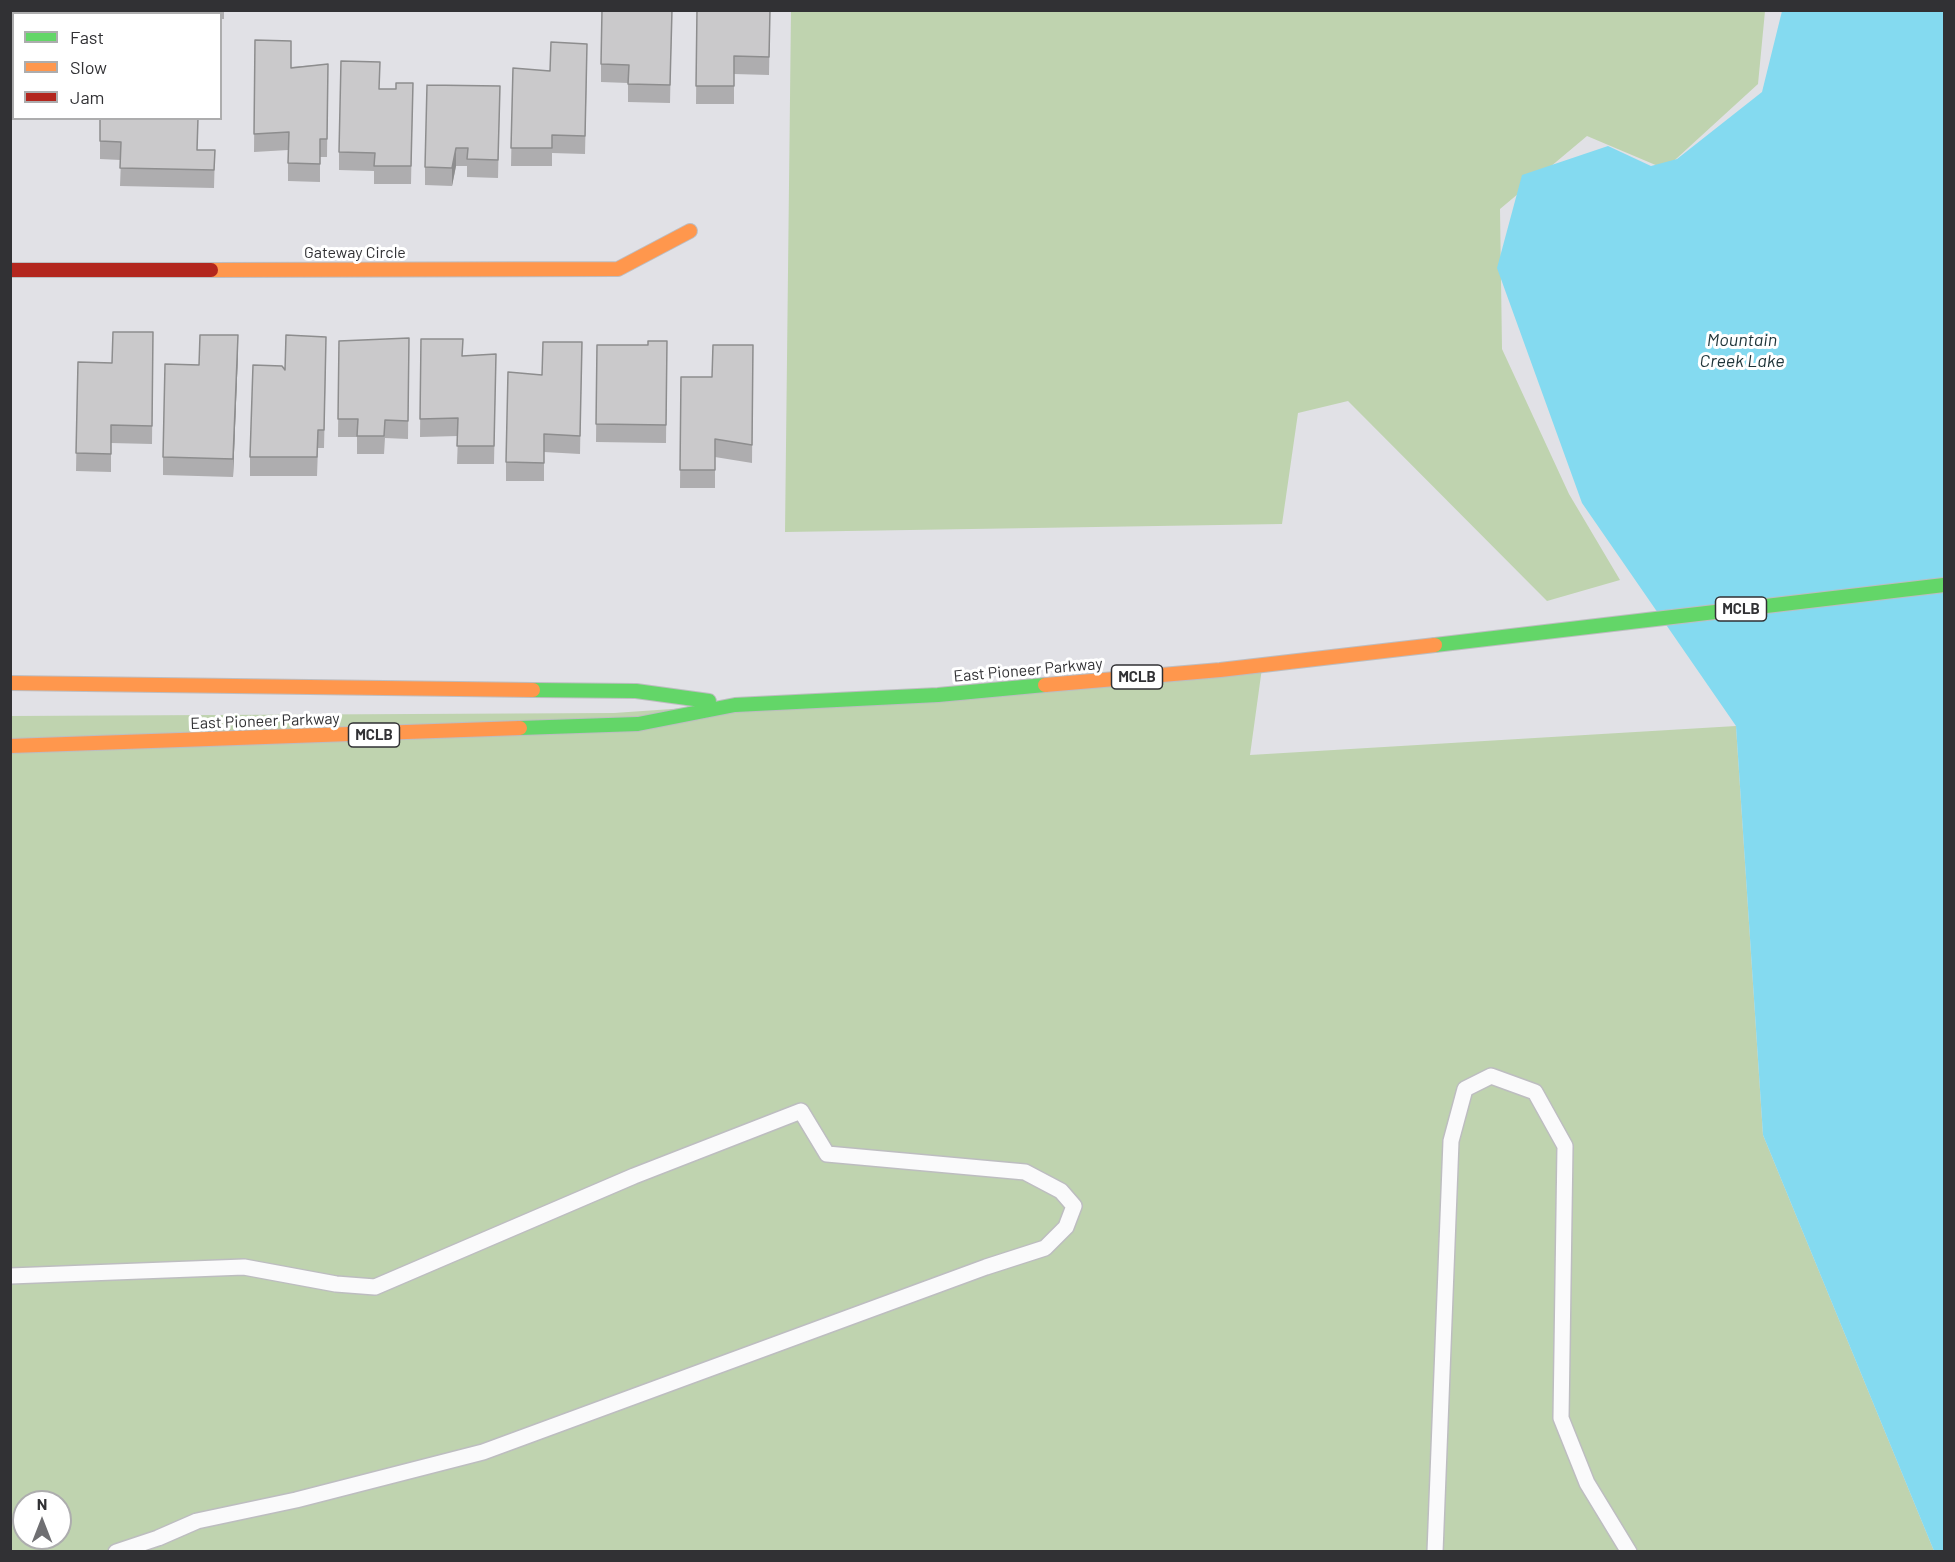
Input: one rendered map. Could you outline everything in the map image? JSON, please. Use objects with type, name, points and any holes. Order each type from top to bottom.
[{"type":"main road","name":"Gateway Circle","points":[[10,270],[618,269],[690,231]]},
{"type":"main road","name":"East Pioneer Parkway","points":[[10,746],[638,724],[735,705],[938,695],[1220,670],[1944,585]]},
{"type":"main road","name":"East Pioneer Parkway","points":[[10,683],[636,691],[735,705]]},
{"type":"lane","points":[[1435,1551],[1451,1141],[1465,1089],[1491,1076],[1535,1092],[1565,1146],[1561,1418],[1587,1483],[1629,1551]]},
{"type":"lane","points":[[10,1276],[244,1267],[336,1284],[375,1287],[634,1176],[801,1111],[827,1154],[1025,1172],[1061,1191],[1074,1206],[1066,1227],[1045,1248],[986,1267],[495,1448],[296,1500],[196,1521],[158,1538],[116,1551]]},
{"type":"green space","points":[[791,11],[1765,11],[1758,84],[1665,169],[1587,136],[1500,209],[1502,349],[1569,494],[1620,580],[1547,601],[1348,401],[1298,413],[1282,524],[785,532]]},
{"type":"green space","points":[[1262,668],[1250,755],[1736,726],[1763,1135],[1934,1551],[11,1551],[10,716],[614,713]]},
{"type":"water","name":"Mountain Creek Lake","points":[[1782,11],[1944,11],[1944,1551],[1934,1551],[1763,1135],[1736,726],[1582,503],[1497,268],[1522,175],[1608,146],[1651,166],[1677,159],[1762,92]]},
{"type":"building","points":[[602,10],[672,10],[670,85],[628,84],[629,65],[601,64]]},
{"type":"building","points":[[697,10],[770,10],[769,57],[734,56],[734,86],[696,86]]},
{"type":"building","points":[[255,40],[291,41],[291,68],[328,64],[327,139],[320,139],[320,164],[288,163],[289,132],[254,134]]},
{"type":"building","points":[[551,42],[587,44],[585,136],[552,135],[552,148],[511,148],[513,68],[550,71]]},
{"type":"building","points":[[341,61],[380,62],[379,89],[396,89],[396,83],[413,83],[411,166],[374,166],[375,153],[339,152]]},
{"type":"building","points":[[427,85],[500,86],[498,160],[467,159],[468,148],[456,148],[452,168],[425,167]]},
{"type":"building","points":[[100,120],[198,120],[197,150],[215,150],[214,170],[120,168],[121,142],[100,141]]},
{"type":"building","points":[[113,332],[153,332],[152,426],[111,425],[111,454],[76,453],[78,362],[112,363]]},
{"type":"building","points":[[200,335],[238,335],[233,459],[163,457],[165,364],[199,365]]},
{"type":"building","points":[[286,335],[326,337],[324,430],[318,430],[317,457],[250,457],[253,365],[282,366],[285,370]]},
{"type":"building","points":[[409,338],[408,421],[385,420],[384,436],[357,436],[358,419],[338,419],[339,341]]},
{"type":"building","points":[[421,339],[463,339],[462,356],[496,354],[494,446],[457,446],[458,418],[420,419]]},
{"type":"building","points":[[648,341],[667,341],[666,425],[596,424],[597,345],[648,345]]},
{"type":"building","points":[[543,342],[582,342],[580,436],[544,434],[544,463],[506,462],[508,372],[542,375]]},
{"type":"building","points":[[713,345],[753,345],[752,445],[715,439],[715,470],[680,470],[681,377],[712,377]]},
{"type":"traffic: fast","points":[[1435,645],[1944,585]]},
{"type":"traffic: fast","points":[[520,728],[638,724],[735,705],[938,695],[1045,685]]},
{"type":"traffic: fast","points":[[533,690],[636,691],[709,701]]},
{"type":"traffic: slow","points":[[211,270],[618,269],[690,231]]},
{"type":"traffic: slow","points":[[1045,685],[1220,670],[1435,645]]},
{"type":"traffic: slow","points":[[10,683],[533,690]]},
{"type":"traffic: slow","points":[[10,746],[520,728]]},
{"type":"traffic: jam","points":[[10,270],[211,270]]}]
